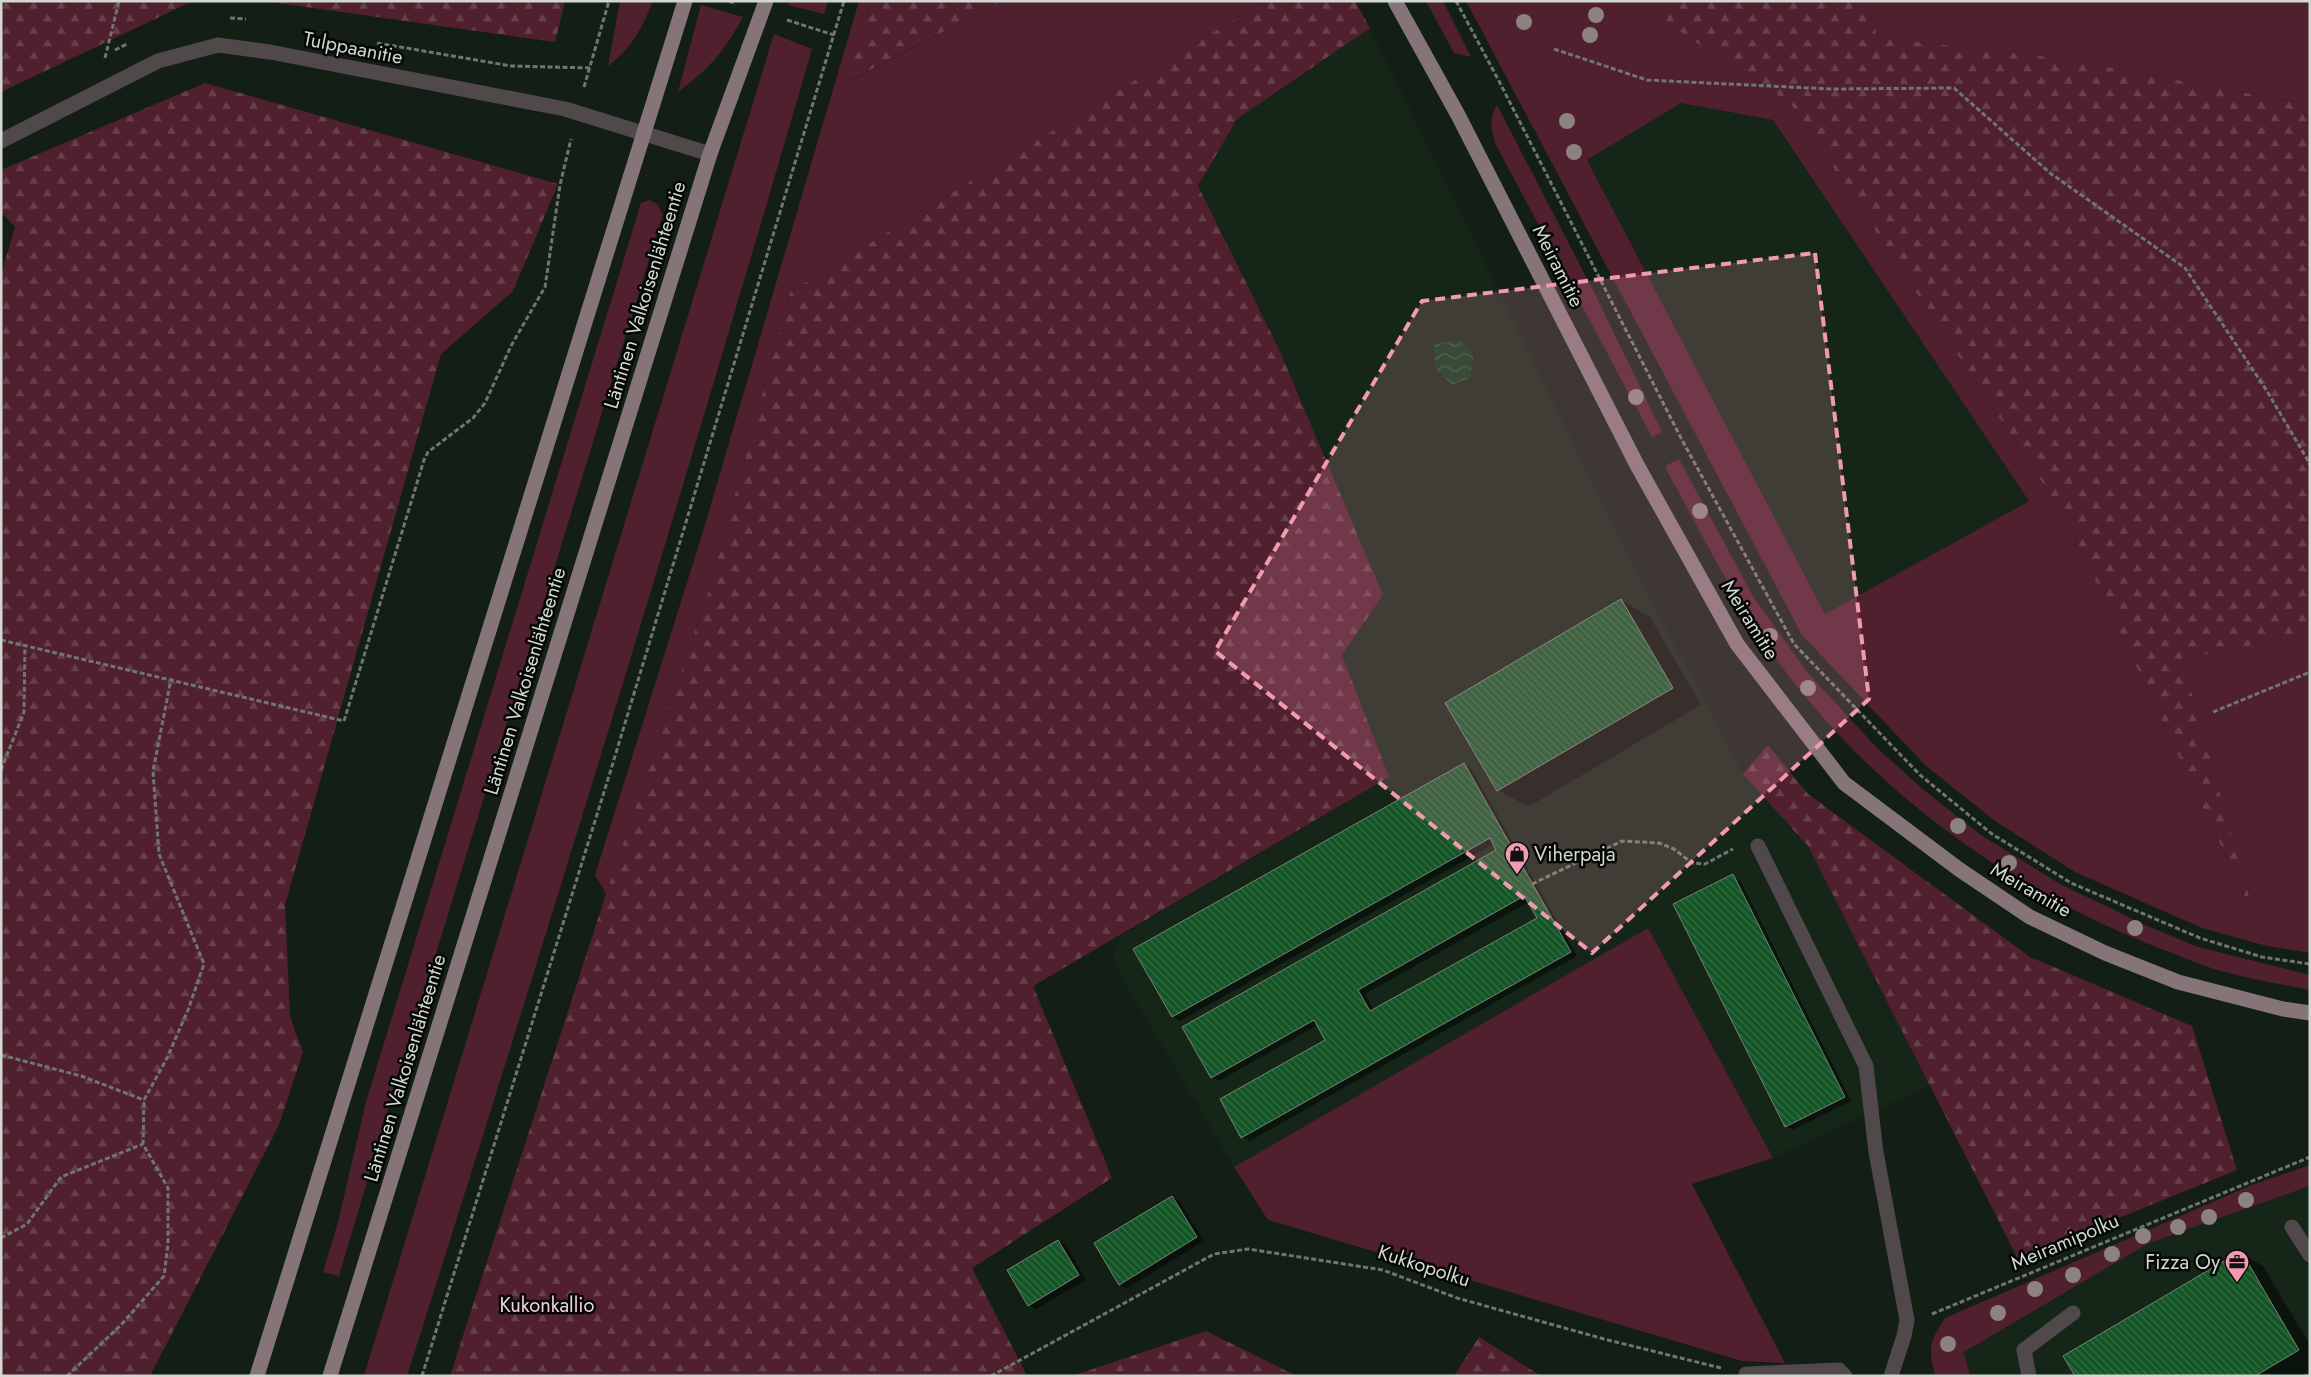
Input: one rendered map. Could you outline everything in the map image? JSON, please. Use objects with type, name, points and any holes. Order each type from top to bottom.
[{"type":"main road","points":[[257,1376],[685,1]]},
{"type":"main road","name":"Läntinen Valkoisenlähteentie","points":[[330,1376],[710,154],[766,1]]},
{"type":"main road","name":"Meiramitie","points":[[1395,1],[1458,115],[1637,464],[1737,644],[1844,783],[1960,870],[2030,917],[2105,953],[2178,982],[2283,1009],[2310,1013]]},
{"type":"street","name":"Tulppaanitie","points":[[1,141],[158,61],[218,45],[270,52],[565,109],[710,154]]},
{"type":"street","points":[[1758,846],[1866,1066],[1876,1152],[1907,1320],[1904,1336],[1891,1376]]},
{"type":"street","points":[[2292,1227],[2310,1255]]},
{"type":"street","points":[[2029,1376],[2024,1350],[2073,1313]]},
{"type":"street","points":[[1746,1374],[1842,1373]]},
{"type":"path","points":[[102,89],[105,56],[120,1]]},
{"type":"path","points":[[590,68],[609,1]]},
{"type":"path","points":[[422,1376],[609,776],[844,1]]},
{"type":"path","points":[[1456,1],[1499,81],[1682,440],[1794,644],[1920,775],[1992,834],[2071,883],[2200,938],[2262,956],[2310,964]]},
{"type":"path","points":[[1554,49],[1647,80],[1831,89],[1954,88],[2050,173],[2185,268],[2267,391],[2310,464]]},
{"type":"path","points":[[1,640],[25,644],[344,721],[424,460],[428,452],[473,418],[485,403],[511,346],[545,287],[560,186],[566,159]]},
{"type":"path","points":[[1,770],[24,712],[25,644]]},
{"type":"path","points":[[2213,712],[2310,672]]},
{"type":"path","points":[[67,1376],[121,1325],[164,1276],[168,1244],[168,1188],[143,1144],[144,1100],[188,1010],[204,964],[159,854],[152,771],[171,679]]},
{"type":"path","points":[[1532,884],[1622,841],[1658,843],[1674,849],[1692,863],[1705,864],[1738,847],[1758,846]]},
{"type":"path","points":[[1,1055],[81,1076],[144,1100]]},
{"type":"path","points":[[1,1238],[27,1224],[61,1177],[143,1144]]},
{"type":"path","name":"Meiramipolku","points":[[1904,1336],[1932,1314],[2310,1156]]},
{"type":"path","name":"Kukkopolku","points":[[991,1376],[1214,1254],[1248,1250],[1383,1270],[1457,1298],[1604,1339],[1746,1374]]},
{"type":"highlighted area","points":[[1815,253],[1869,699],[1592,953],[1215,651],[1422,301]]},
{"type":"shaded area","points":[[1370,28],[1636,572],[1743,774],[1808,846],[1931,1085],[1773,1158],[1648,928],[1234,1167],[1112,960],[1121,936],[1389,777],[1342,655],[1383,595],[1278,347],[1198,186],[1237,119]]},
{"type":"shaded area","points":[[1681,103],[1773,120],[2029,501],[1825,614],[1587,160]]},
{"type":"shaded area","points":[[2310,1186],[2310,1376],[1970,1376],[1964,1352],[2149,1243]]},
{"type":"green space","points":[[1,1],[193,1],[1,92]]},
{"type":"green space","points":[[263,1],[565,1],[555,42]]},
{"type":"green space","points":[[620,1],[653,1],[635,37],[617,59],[608,66]]},
{"type":"green space","points":[[789,1],[828,1],[824,14],[788,5]]},
{"type":"green space","points":[[859,1],[872,1],[848,82],[1002,1],[1264,1],[790,292],[710,587],[606,894],[595,875],[701,538]]},
{"type":"green space","points":[[872,1],[1002,1],[847,82]]},
{"type":"green space","name":"Kukonkallio","points":[[1264,1],[1355,1],[1370,28],[1237,119],[1198,186],[1278,347],[1383,595],[1342,655],[1389,777],[1033,986],[1112,1178],[972,1268],[1027,1376],[450,1376],[606,894],[710,587],[790,292]]},
{"type":"green space","points":[[1426,1],[1443,1],[1471,57],[1454,53]]},
{"type":"green space","points":[[1466,1],[1662,1],[1669,24],[1791,104],[2066,518],[2253,914],[2182,659],[2310,634],[2310,953],[2263,945],[2202,928],[2075,872],[1995,821],[1926,766],[1802,635]],"holes":[[[1681,103],[1773,120],[2029,501],[1825,614],[1587,160]]]},
{"type":"green space","points":[[1662,1],[1864,1],[1878,37],[2065,59],[2310,105],[2310,634],[2182,659],[2255,918],[2066,518],[1791,104],[1668,24]]},
{"type":"green space","points":[[1864,1],[2310,1],[2310,105],[2065,59],[1878,37]]},
{"type":"green space","points":[[701,5],[743,17],[723,50],[708,67],[678,92]]},
{"type":"green space","points":[[774,34],[812,49],[614,714],[407,1376],[364,1376]]},
{"type":"green space","points":[[205,83],[558,184],[513,291],[441,354],[285,905],[290,1017],[303,1052],[279,1125],[150,1376],[1,1376],[1,275],[15,227],[1,212],[1,170]]},
{"type":"green space","points":[[1497,105],[1596,296],[1662,432],[1652,437],[1496,145],[1492,125],[1494,110]]},
{"type":"green space","points":[[649,200],[657,204],[663,214],[395,1087],[339,1276],[323,1272],[338,1222],[366,1102],[641,203]]},
{"type":"green space","points":[[1679,459],[1754,598],[1808,673],[1878,749],[1925,791],[1981,835],[2060,884],[2145,925],[2198,947],[2310,975],[2310,990],[2214,969],[2102,924],[2042,893],[1984,857],[1929,817],[1878,773],[1830,725],[1787,673],[1737,599],[1666,469],[1667,465]]},
{"type":"green space","points":[[1768,745],[1808,794],[2030,957],[2192,1026],[2237,1170],[2018,1259],[1808,846],[1743,774]]},
{"type":"green space","points":[[1648,928],[1773,1158],[1692,1184],[1785,1363],[1742,1361],[1268,1220],[1234,1167]]},
{"type":"green space","points":[[2310,1165],[2310,1186],[2149,1243],[1964,1352],[1970,1376],[1935,1376],[1931,1358],[1931,1345],[1945,1318],[2252,1185]]},
{"type":"green space","points":[[1206,1331],[1297,1376],[1072,1376]]},
{"type":"green space","points":[[1479,1337],[1541,1376],[1454,1376]]},
{"type":"water","points":[[1460,340],[1474,355],[1470,378],[1452,385],[1435,368],[1434,344]]},
{"type":"building","points":[[1621,599],[1673,688],[1497,791],[1445,703]]},
{"type":"building","points":[[1464,763],[1571,952],[1241,1138],[1220,1099],[1325,1040],[1314,1020],[1211,1078],[1182,1027],[1496,850],[1490,838],[1172,1017],[1133,949]],"holes":[[[1524,896],[1537,918],[1370,1011],[1358,990]]]},
{"type":"building","points":[[1733,874],[1845,1097],[1785,1127],[1673,904]]},
{"type":"building","points":[[1172,1196],[1197,1237],[1119,1285],[1094,1243]]},
{"type":"building","points":[[1058,1240],[1079,1275],[1028,1306],[1007,1270]]},
{"type":"building","points":[[2241,1251],[2299,1350],[2255,1376],[2075,1376],[2063,1356]]},
{"type":"place","name":"Viherpaja","points":[[1517,875]]},
{"type":"place","name":"Fizza Oy","points":[[2237,1283]]}]
